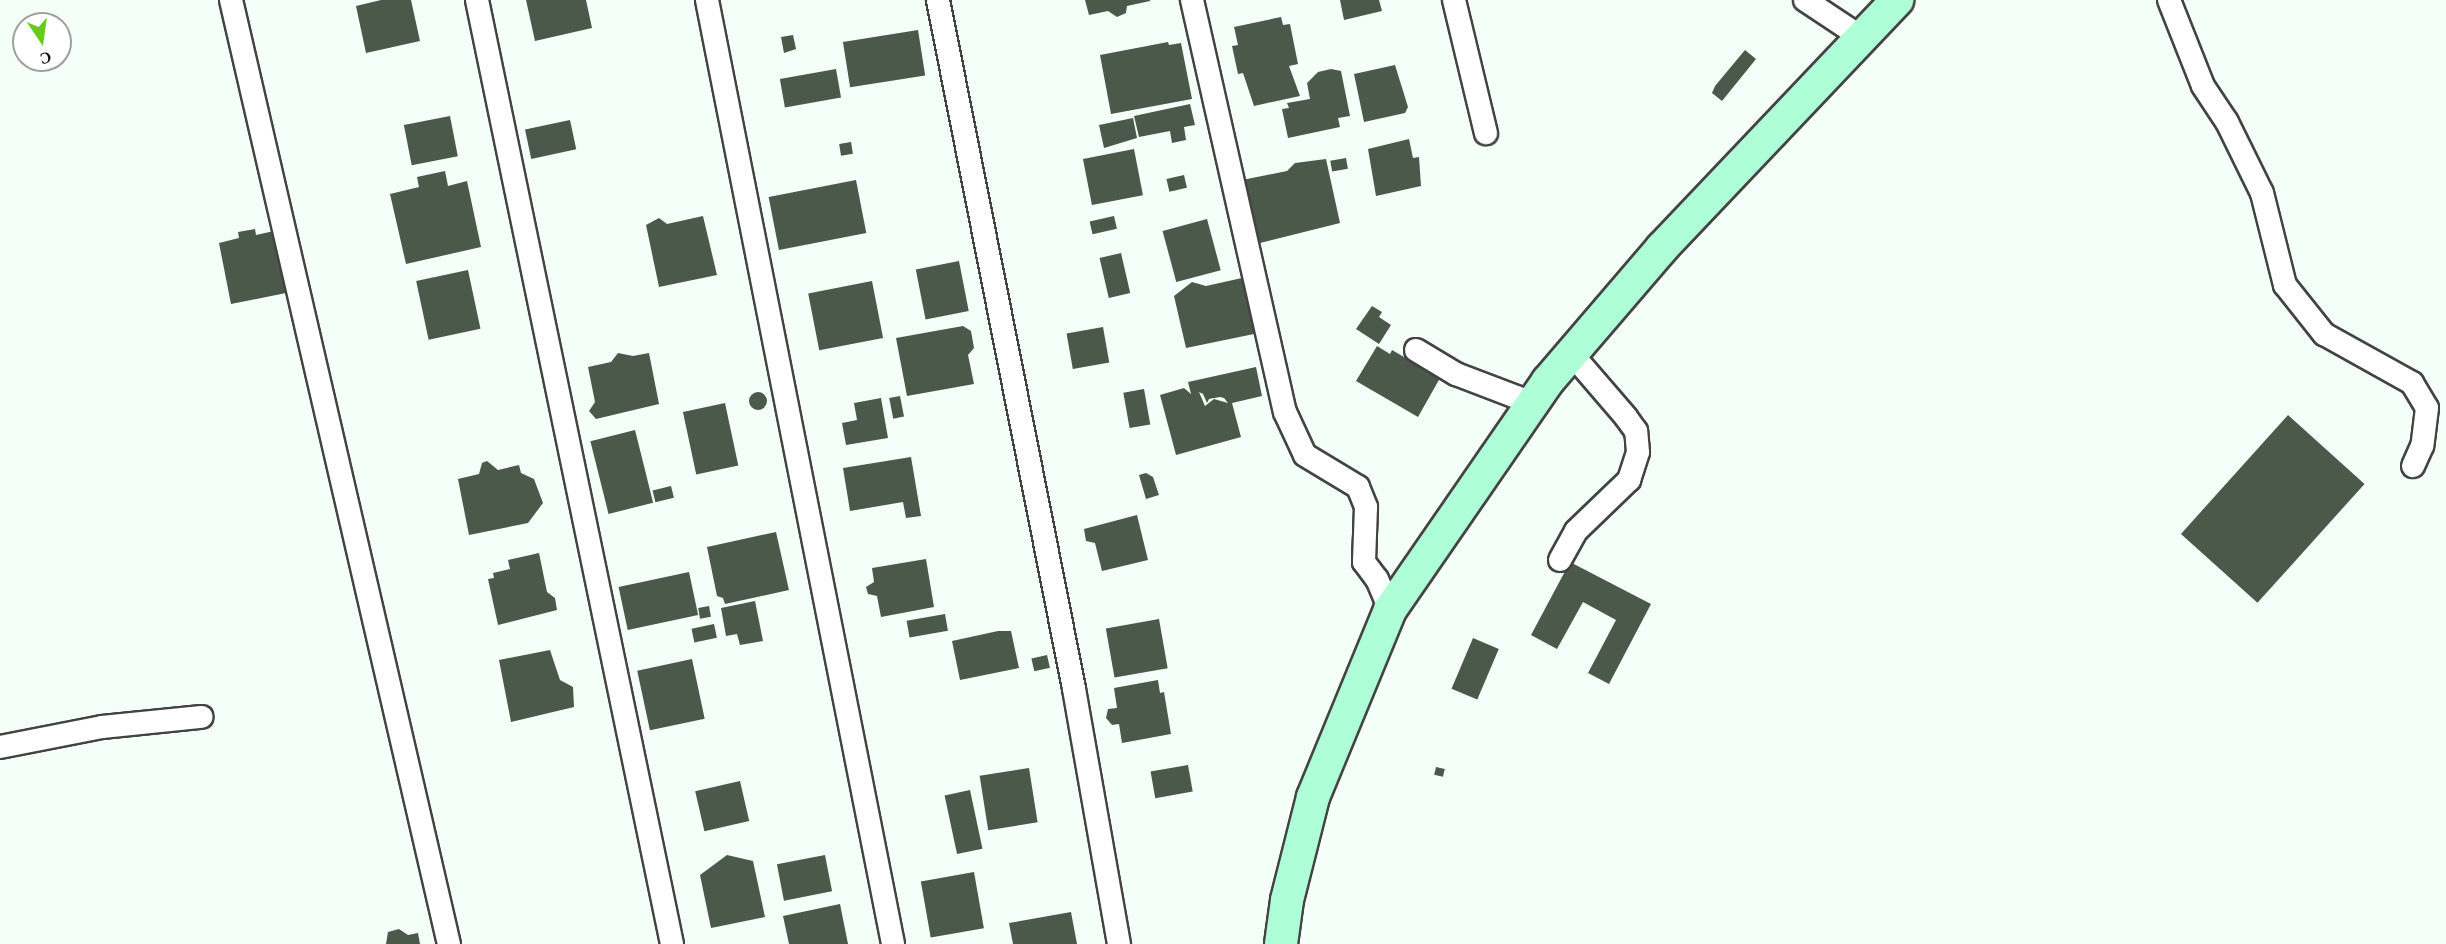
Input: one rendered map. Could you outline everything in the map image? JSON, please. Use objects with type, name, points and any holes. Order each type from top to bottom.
[{"type":"main road","points":[[1281,944],[1287,900],[1313,797],[1389,610],[1532,403],[1571,353],[1662,248],[1897,0]]},
{"type":"street","points":[[231,0],[449,944]]},
{"type":"street","points":[[477,0],[672,944]]},
{"type":"street","points":[[707,0],[892,944]]},
{"type":"street","points":[[938,0],[1074,689],[1119,944]]},
{"type":"street","points":[[1192,0],[1285,411],[1305,455],[1358,487],[1366,507],[1364,562],[1377,579],[1389,610]]},
{"type":"street","points":[[1454,0],[1486,134]]},
{"type":"street","points":[[1805,0],[1861,38]]},
{"type":"street","points":[[2169,0],[2203,86],[2227,123],[2262,193],[2285,285],[2324,334],[2412,383],[2427,408],[2422,446],[2413,466]]},
{"type":"street","points":[[1416,350],[1456,374],[1532,403]]},
{"type":"street","points":[[1560,560],[1576,531],[1629,480],[1638,452],[1636,431],[1571,353]]},
{"type":"street","points":[[0,747],[102,727],[201,717]]},
{"type":"building","points":[[381,0],[411,0],[420,41],[366,53],[356,6]]},
{"type":"building","points":[[526,0],[586,0],[592,28],[535,41]]},
{"type":"building","points":[[1085,0],[1150,1],[1127,6],[1126,13],[1117,17],[1108,11],[1089,15]]},
{"type":"building","points":[[1340,0],[1379,0],[1382,11],[1344,20]]},
{"type":"building","points":[[1281,17],[1283,25],[1290,24],[1298,64],[1289,66],[1300,96],[1254,106],[1243,73],[1238,74],[1232,46],[1238,45],[1234,27]]},
{"type":"building","points":[[918,30],[925,75],[850,87],[843,42]]},
{"type":"building","points":[[793,35],[796,49],[784,53],[781,37]]},
{"type":"building","points":[[1168,42],[1169,45],[1181,43],[1192,99],[1111,114],[1100,55]]},
{"type":"building","points":[[1745,50],[1756,59],[1722,101],[1712,93],[1715,86]]},
{"type":"building","points":[[1395,65],[1408,107],[1405,113],[1364,122],[1354,74]]},
{"type":"building","points":[[836,69],[841,98],[785,107],[780,79]]},
{"type":"building","points":[[1331,69],[1341,71],[1350,116],[1338,118],[1340,127],[1288,138],[1282,109],[1289,108],[1287,103],[1310,99],[1307,83],[1318,72]]},
{"type":"building","points":[[1190,104],[1195,125],[1184,127],[1186,140],[1172,143],[1170,131],[1139,137],[1134,116]]},
{"type":"building","points":[[450,116],[458,156],[412,165],[404,125]]},
{"type":"building","points":[[1133,118],[1137,138],[1104,148],[1099,125]]},
{"type":"building","points":[[570,120],[576,149],[531,159],[525,130]]},
{"type":"building","points":[[1409,139],[1413,158],[1419,157],[1421,186],[1376,196],[1368,149]]},
{"type":"building","points":[[851,142],[853,154],[841,156],[839,144]]},
{"type":"building","points":[[1134,149],[1143,195],[1092,205],[1083,159]]},
{"type":"building","points":[[1346,158],[1348,169],[1332,172],[1330,161]]},
{"type":"building","points":[[1326,159],[1340,223],[1256,244],[1242,180],[1287,171],[1295,163]]},
{"type":"building","points":[[445,171],[448,186],[467,181],[481,247],[406,264],[390,194],[419,187],[417,177]]},
{"type":"building","points":[[1184,175],[1187,188],[1169,192],[1166,179]]},
{"type":"building","points":[[856,180],[866,233],[779,250],[769,197]]},
{"type":"building","points":[[703,216],[717,275],[659,287],[646,225],[659,218],[667,224]]},
{"type":"building","points":[[1114,216],[1117,229],[1093,234],[1090,222]]},
{"type":"building","points":[[1207,219],[1221,270],[1176,282],[1163,231]]},
{"type":"building","points":[[255,229],[256,235],[274,231],[286,293],[231,304],[219,243],[239,238],[238,232]]},
{"type":"building","points":[[1121,253],[1130,293],[1109,298],[1100,258]]},
{"type":"building","points":[[959,261],[969,311],[926,319],[916,269]]},
{"type":"building","points":[[468,270],[480,329],[429,340],[416,281]]},
{"type":"building","points":[[1242,278],[1254,334],[1186,348],[1174,296],[1192,282],[1206,286]]},
{"type":"building","points":[[872,281],[883,338],[819,350],[808,293]]},
{"type":"building","points":[[1372,306],[1382,312],[1379,317],[1391,325],[1379,344],[1356,329]]},
{"type":"building","points":[[963,326],[971,331],[974,348],[968,355],[974,384],[907,396],[896,338]]},
{"type":"building","points":[[1103,327],[1109,362],[1073,369],[1067,333]]},
{"type":"building","points":[[1377,346],[1390,354],[1392,350],[1440,378],[1418,417],[1356,381]]},
{"type":"building","points":[[618,353],[633,356],[649,353],[659,404],[596,419],[589,411],[595,402],[588,367],[611,362]]},
{"type":"building","points":[[1256,367],[1262,396],[1232,403],[1241,437],[1176,455],[1160,395],[1184,388],[1191,394],[1188,382]],"holes":[[[1199,392],[1203,394],[1207,403],[1209,399],[1220,397],[1228,403],[1214,399],[1205,406]]]},
{"type":"building","points":[[1144,389],[1150,424],[1130,428],[1123,393]]},
{"type":"building","points":[[758,392],[764,395],[767,401],[764,407],[758,410],[752,407],[749,401],[752,395]]},
{"type":"building","points":[[900,396],[904,417],[893,419],[889,398]]},
{"type":"building","points":[[881,398],[888,438],[846,445],[842,423],[857,420],[854,403]]},
{"type":"building","points":[[725,403],[738,466],[696,475],[683,412]]},
{"type":"building","points":[[2288,415],[2365,484],[2257,603],[2181,534]]},
{"type":"building","points":[[635,430],[653,503],[609,514],[590,441]]},
{"type":"building","points":[[911,457],[921,516],[906,518],[903,502],[850,511],[843,468]]},
{"type":"building","points":[[487,461],[498,470],[519,465],[521,473],[534,479],[543,503],[528,523],[469,535],[458,479],[479,474],[482,463]]},
{"type":"building","points":[[1146,473],[1153,477],[1159,495],[1146,499],[1139,475]]},
{"type":"building","points":[[671,486],[674,498],[655,502],[653,491]]},
{"type":"building","points":[[1137,515],[1148,560],[1102,571],[1095,543],[1086,541],[1084,529]]},
{"type":"building","points":[[776,532],[789,590],[725,604],[723,598],[717,596],[707,547]]},
{"type":"building","points":[[539,553],[547,592],[555,598],[557,610],[498,625],[488,579],[494,578],[493,573],[510,569],[508,560]]},
{"type":"building","points":[[926,559],[934,607],[881,617],[877,596],[868,594],[866,587],[874,582],[872,568]]},
{"type":"building","points":[[1570,562],[1651,604],[1609,684],[1588,673],[1616,620],[1583,602],[1557,649],[1531,635]]},
{"type":"building","points":[[689,572],[698,615],[628,630],[619,587]]},
{"type":"building","points":[[755,601],[763,641],[740,645],[737,634],[726,636],[721,608]]},
{"type":"building","points":[[709,606],[711,617],[700,619],[698,608]]},
{"type":"building","points":[[945,614],[948,631],[910,638],[907,621]]},
{"type":"building","points":[[1159,619],[1168,668],[1115,678],[1106,628]]},
{"type":"building","points":[[714,624],[717,638],[694,642],[692,629]]},
{"type":"building","points":[[998,631],[1011,631],[1019,668],[960,680],[952,641]]},
{"type":"building","points":[[1473,638],[1499,649],[1477,700],[1452,689]]},
{"type":"building","points":[[550,650],[560,680],[573,687],[574,707],[511,722],[499,660]]},
{"type":"building","points":[[1047,655],[1050,668],[1034,671],[1031,659]]},
{"type":"building","points":[[692,659],[705,719],[650,730],[637,671]]},
{"type":"building","points":[[1158,680],[1160,693],[1164,692],[1171,734],[1122,743],[1119,724],[1112,725],[1106,718],[1108,709],[1117,708],[1114,688]]},
{"type":"building","points":[[1188,765],[1193,792],[1155,798],[1151,772]]},
{"type":"building","points":[[1436,767],[1445,769],[1443,777],[1434,775]]},
{"type":"building","points":[[1029,768],[1038,822],[988,830],[980,776]]},
{"type":"building","points":[[740,781],[749,821],[704,831],[695,791]]},
{"type":"building","points":[[970,790],[982,849],[957,854],[945,795]]},
{"type":"building","points":[[727,855],[753,861],[765,917],[711,928],[700,875]]},
{"type":"building","points":[[825,855],[832,891],[784,901],[777,864]]},
{"type":"building","points":[[974,872],[984,928],[931,938],[921,881]]},
{"type":"building","points":[[840,904],[848,944],[789,944],[783,916]]},
{"type":"building","points":[[1071,912],[1077,944],[1013,944],[1009,923]]},
{"type":"building","points":[[399,929],[408,935],[418,933],[420,944],[386,944],[388,932]]}]
